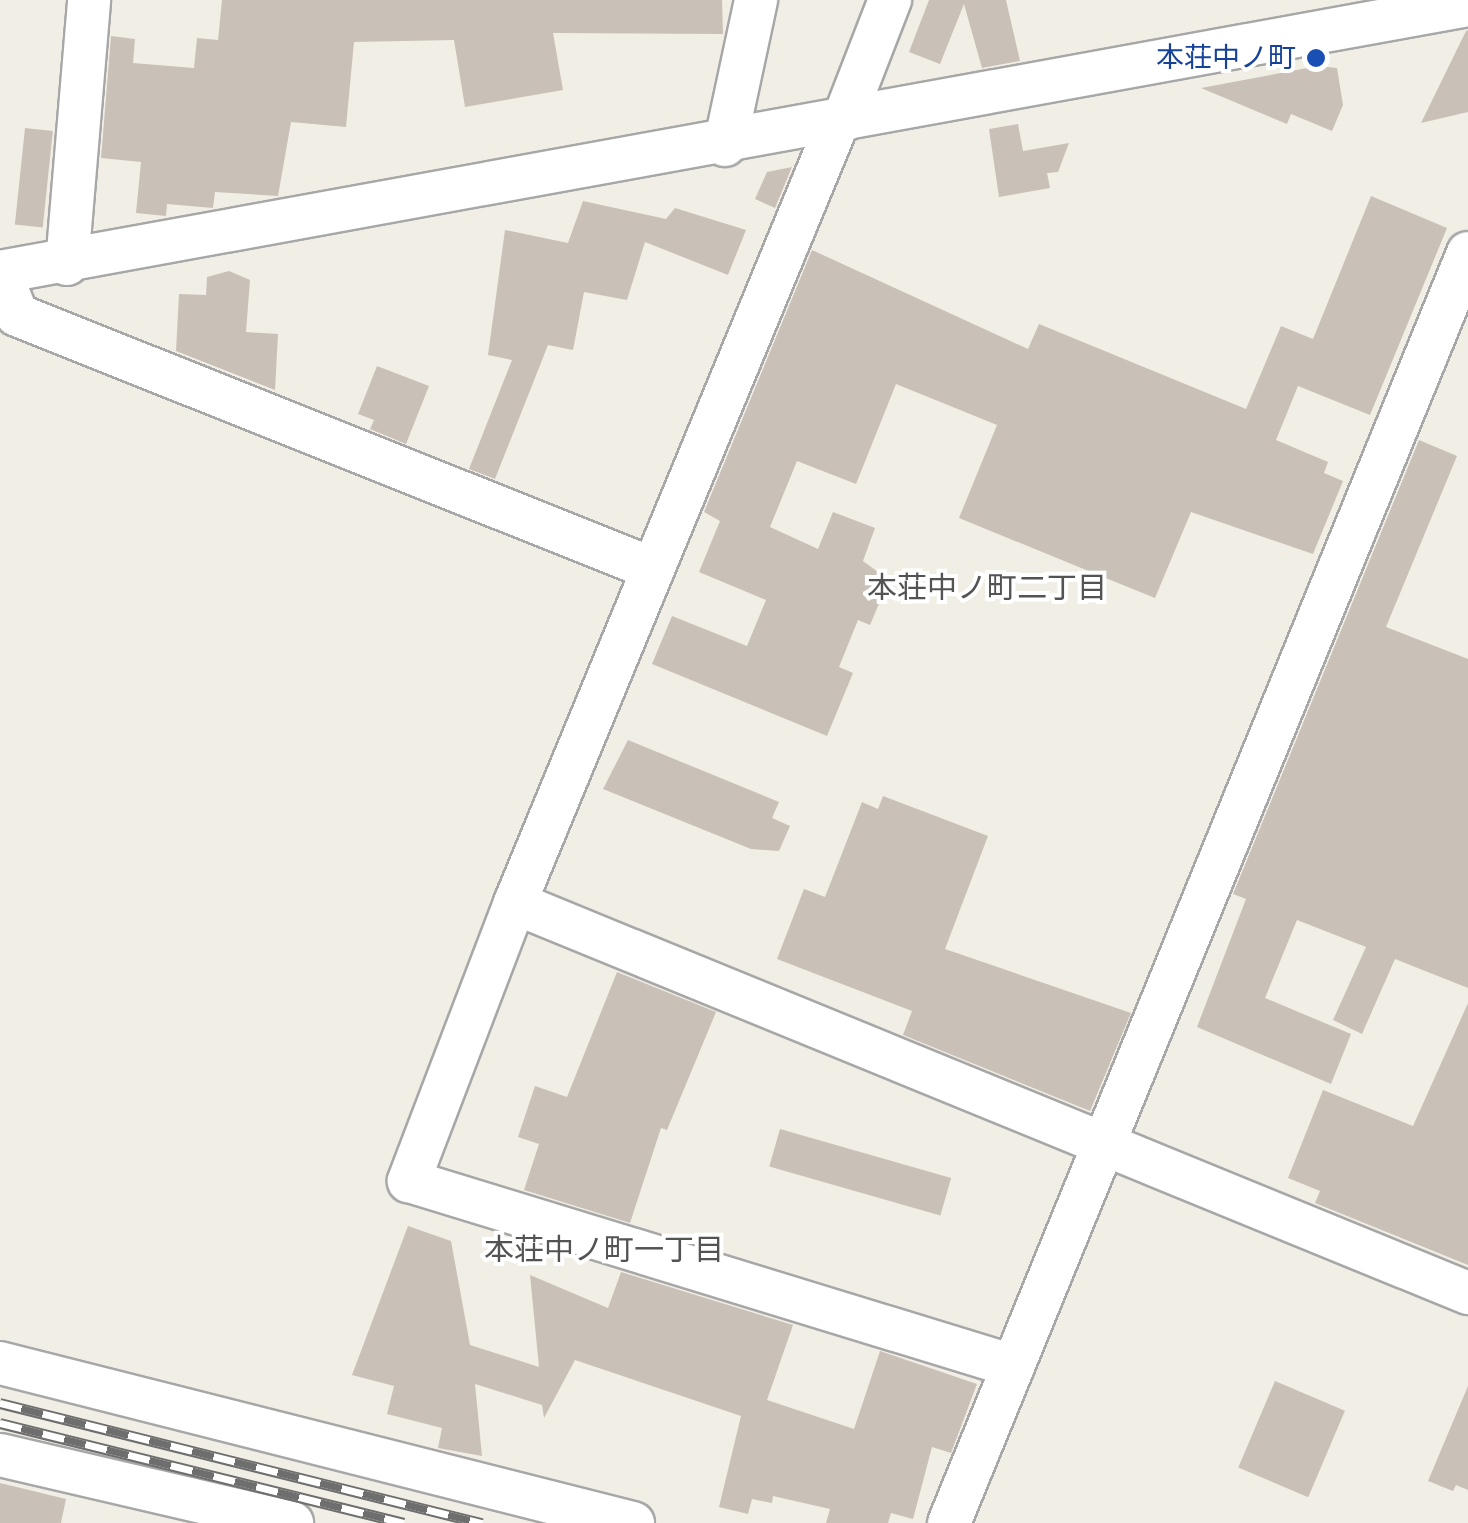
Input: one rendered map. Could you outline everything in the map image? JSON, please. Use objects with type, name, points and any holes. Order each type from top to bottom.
[{"type":"street","points":[[67,264],[88,0]]},
{"type":"street","points":[[724,144],[756,0]]},
{"type":"street","points":[[890,0],[514,903],[409,1181],[1013,1366]]},
{"type":"street","points":[[653,570],[8,323],[0,272],[67,264],[1468,5]]},
{"type":"street","points":[[949,1523],[1468,253]]},
{"type":"street","points":[[514,903],[1468,1293]]},
{"type":"street","points":[[0,1363],[633,1523]]},
{"type":"street","points":[[0,1455],[273,1521]]},
{"type":"building","points":[[222,0],[722,0],[723,34],[553,33],[563,90],[465,107],[454,40],[354,42],[346,127],[291,122],[278,196],[215,192],[213,208],[167,204],[166,216],[136,213],[141,162],[101,158],[111,36],[135,39],[133,63],[194,68],[197,38],[218,40]]},
{"type":"building","points":[[929,0],[1006,0],[1020,61],[982,68],[964,4],[940,64],[909,52]]},
{"type":"building","points":[[1466,31],[1468,112],[1421,123]]},
{"type":"building","points":[[1318,66],[1337,68],[1343,105],[1332,131],[1291,114],[1287,124],[1201,88]]},
{"type":"building","points":[[1018,124],[1023,151],[1069,143],[1058,172],[1047,173],[1050,188],[999,197],[989,129]]},
{"type":"building","points":[[25,128],[53,131],[43,227],[15,224]]},
{"type":"building","points":[[792,167],[775,208],[755,199],[767,172]]},
{"type":"building","points":[[1371,196],[1447,228],[1370,415],[1298,386],[1276,440],[1328,462],[1324,473],[1343,481],[1313,554],[1191,512],[1155,598],[1113,581],[959,518],[997,425],[896,384],[856,484],[797,461],[770,527],[818,549],[833,512],[875,528],[863,561],[889,580],[870,625],[858,620],[839,667],[853,673],[827,736],[652,664],[672,616],[747,646],[766,600],[699,572],[720,521],[704,512],[812,250],[1028,349],[1039,324],[1246,409],[1281,326],[1313,339]]},
{"type":"building","points":[[583,201],[666,219],[675,208],[746,230],[728,275],[645,242],[627,300],[584,292],[573,350],[548,345],[495,479],[469,469],[512,360],[488,355],[505,230],[568,243]]},
{"type":"building","points":[[229,271],[250,280],[246,332],[278,334],[275,390],[176,351],[179,294],[206,295],[207,277]]},
{"type":"building","points":[[377,366],[429,386],[406,444],[370,429],[374,420],[358,414]]},
{"type":"building","points":[[1419,440],[1457,456],[1386,627],[1468,659],[1468,988],[1395,959],[1362,1034],[1333,1020],[1366,947],[1297,920],[1265,998],[1351,1034],[1331,1084],[1197,1027],[1246,899],[1233,894]]},
{"type":"building","points":[[628,740],[779,802],[772,818],[790,826],[779,851],[751,849],[603,789]]},
{"type":"building","points":[[883,796],[988,836],[945,949],[1131,1013],[1090,1111],[903,1035],[912,1011],[777,959],[804,889],[825,897],[862,802],[878,809]]},
{"type":"building","points":[[617,972],[716,1012],[667,1130],[661,1128],[630,1223],[524,1190],[539,1144],[518,1137],[535,1086],[567,1097]]},
{"type":"building","points":[[1468,1003],[1468,1265],[1315,1203],[1320,1191],[1288,1178],[1323,1090],[1413,1126]]},
{"type":"building","points":[[780,1129],[951,1178],[940,1216],[769,1166]]},
{"type":"building","points":[[408,1226],[451,1241],[470,1345],[539,1367],[530,1275],[608,1308],[621,1272],[793,1325],[767,1400],[854,1429],[880,1351],[977,1384],[951,1453],[932,1447],[913,1519],[891,1513],[888,1523],[826,1523],[830,1509],[773,1496],[772,1503],[752,1499],[748,1514],[719,1507],[741,1416],[575,1360],[544,1418],[542,1405],[475,1384],[482,1456],[438,1448],[442,1428],[387,1414],[394,1386],[352,1375]]},
{"type":"building","points":[[1275,1381],[1345,1411],[1308,1497],[1238,1468]]},
{"type":"building","points":[[1468,1386],[1468,1490],[1456,1485],[1453,1491],[1428,1481]]},
{"type":"building","points":[[0,1483],[66,1499],[61,1523],[0,1523]]},
{"type":"railway","points":[[0,1403],[482,1523]]},
{"type":"railway","points":[[0,1423],[404,1523]]},
{"type":"place","name":"本荘中ノ町","points":[[1316,58]]},
{"type":"district","name":"本荘中ノ町二丁目","points":[[987,588]]},
{"type":"district","name":"本荘中ノ町一丁目","points":[[604,1250]]}]
